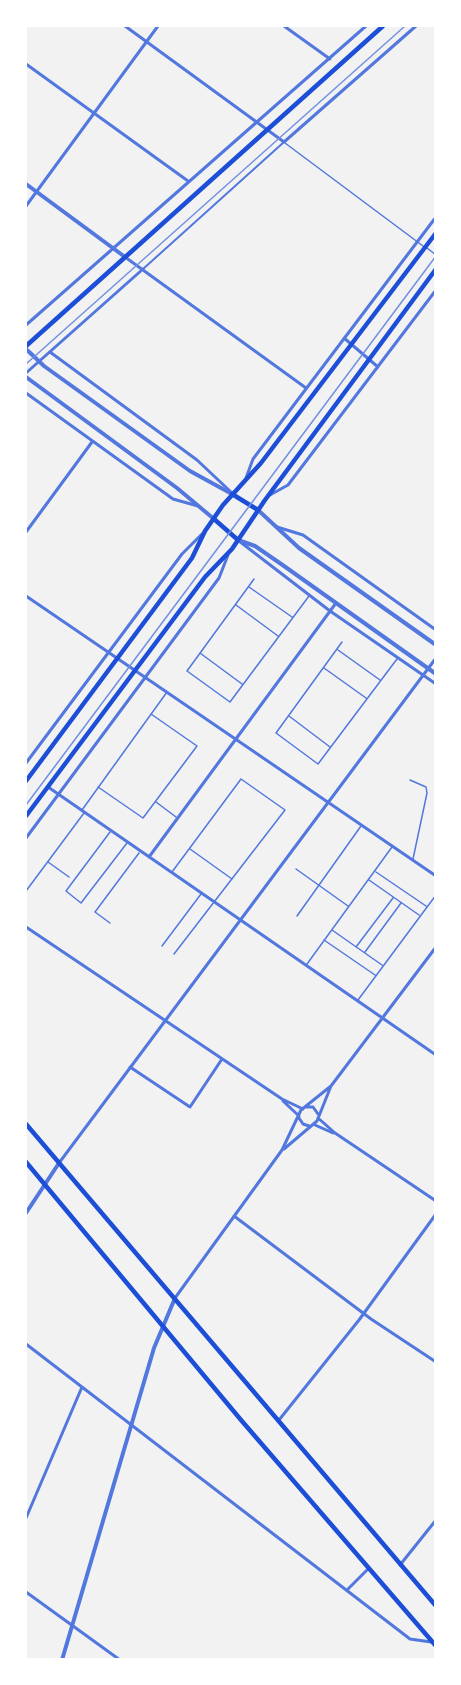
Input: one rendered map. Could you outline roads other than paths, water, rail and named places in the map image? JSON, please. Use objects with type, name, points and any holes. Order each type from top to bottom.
[{"type":"main road","points":[[26,347],[383,26]]},
{"type":"main road","points":[[26,781],[28,774],[118,659],[192,558],[205,531],[232,494],[261,463],[435,232]]},
{"type":"main road","points":[[26,816],[205,577],[229,553],[266,498],[435,269]]},
{"type":"main road","points":[[232,494],[258,510]]},
{"type":"main road","points":[[214,519],[238,540]]},
{"type":"main road","points":[[26,1124],[435,1606]]},
{"type":"main road","points":[[26,1162],[241,1420],[434,1644]]},
{"type":"street","points":[[125,26],[284,142]]},
{"type":"street","points":[[26,207],[158,26]]},
{"type":"street","points":[[284,26],[330,59]]},
{"type":"street","points":[[26,325],[366,26]]},
{"type":"street","points":[[214,519],[26,375],[416,26]]},
{"type":"street","points":[[26,64],[188,181]]},
{"type":"street","points":[[26,184],[306,388]]},
{"type":"street","points":[[246,478],[253,459],[435,217]]},
{"type":"street","points":[[266,498],[288,485],[379,368],[435,290]]},
{"type":"street","points":[[344,338],[379,368]]},
{"type":"street","points":[[26,347],[39,362],[190,471],[232,494]]},
{"type":"street","points":[[50,352],[197,460],[232,494]]},
{"type":"street","points":[[26,393],[173,499],[198,506]]},
{"type":"street","points":[[26,532],[92,442]]},
{"type":"street","points":[[258,510],[299,548],[435,645]]},
{"type":"street","points":[[278,527],[303,535],[435,630]]},
{"type":"street","points":[[26,763],[182,554],[205,531]]},
{"type":"street","points":[[238,540],[309,596],[435,684]]},
{"type":"street","points":[[238,540],[255,546],[435,674]]},
{"type":"street","points":[[26,838],[219,578],[229,553]]},
{"type":"street","points":[[26,596],[435,876]]},
{"type":"street","points":[[149,857],[336,603]]},
{"type":"street","points":[[26,1213],[59,1162],[435,658]]},
{"type":"street","points":[[48,787],[435,1055]]},
{"type":"street","points":[[26,927],[282,1099],[304,1108],[313,1107],[318,1116],[335,1133],[435,1201]]},
{"type":"street","points":[[282,1150],[312,1125],[331,1086],[435,947]]},
{"type":"street","points":[[130,1067],[190,1107],[222,1059]]},
{"type":"street","points":[[62,1659],[162,1323],[175,1298],[282,1150],[304,1108],[331,1086]]},
{"type":"street","points":[[282,1099],[303,1124],[335,1133]]},
{"type":"street","points":[[279,1420],[288,1412],[364,1312],[435,1214]]},
{"type":"street","points":[[234,1215],[435,1362]]},
{"type":"street","points":[[26,1347],[132,1425],[410,1639],[434,1644]]},
{"type":"street","points":[[26,1518],[81,1387]]},
{"type":"street","points":[[400,1565],[435,1520]]},
{"type":"street","points":[[347,1591],[369,1568]]},
{"type":"street","points":[[26,1592],[120,1659]]},
{"type":"lane","points":[[284,142],[435,255]]},
{"type":"lane","points":[[254,579],[188,671],[230,702],[309,596]]},
{"type":"lane","points":[[249,587],[293,618]]},
{"type":"lane","points":[[236,605],[279,636]]},
{"type":"lane","points":[[342,642],[276,734],[318,764],[398,658]]},
{"type":"lane","points":[[337,649],[381,681]]},
{"type":"lane","points":[[200,653],[243,685]]},
{"type":"lane","points":[[324,668],[367,699]]},
{"type":"lane","points":[[26,891],[167,693]]},
{"type":"lane","points":[[98,787],[143,818],[197,746],[151,714]]},
{"type":"lane","points":[[289,716],[331,747]]},
{"type":"lane","points":[[171,873],[241,779],[285,810],[174,954]]},
{"type":"lane","points":[[410,780],[426,787],[427,793],[413,860]]},
{"type":"lane","points":[[156,801],[178,818]]},
{"type":"lane","points":[[297,916],[362,825]]},
{"type":"lane","points":[[111,831],[66,891],[81,903],[127,842]]},
{"type":"lane","points":[[306,965],[393,846]]},
{"type":"lane","points":[[189,849],[233,880]]},
{"type":"lane","points":[[110,922],[95,912],[140,851]]},
{"type":"lane","points":[[48,862],[69,877]]},
{"type":"lane","points":[[296,868],[349,907]]},
{"type":"lane","points":[[375,871],[427,907]]},
{"type":"lane","points":[[369,880],[420,916]]},
{"type":"lane","points":[[162,946],[201,893]]},
{"type":"lane","points":[[358,1000],[435,895]]},
{"type":"lane","points":[[356,946],[393,897]]},
{"type":"lane","points":[[365,953],[401,903]]},
{"type":"lane","points":[[332,929],[383,966]]},
{"type":"lane","points":[[324,940],[376,976]]},
{"type":"tram line","points":[[26,364],[405,26]]},
{"type":"tram line","points":[[26,805],[436,256]]}]
